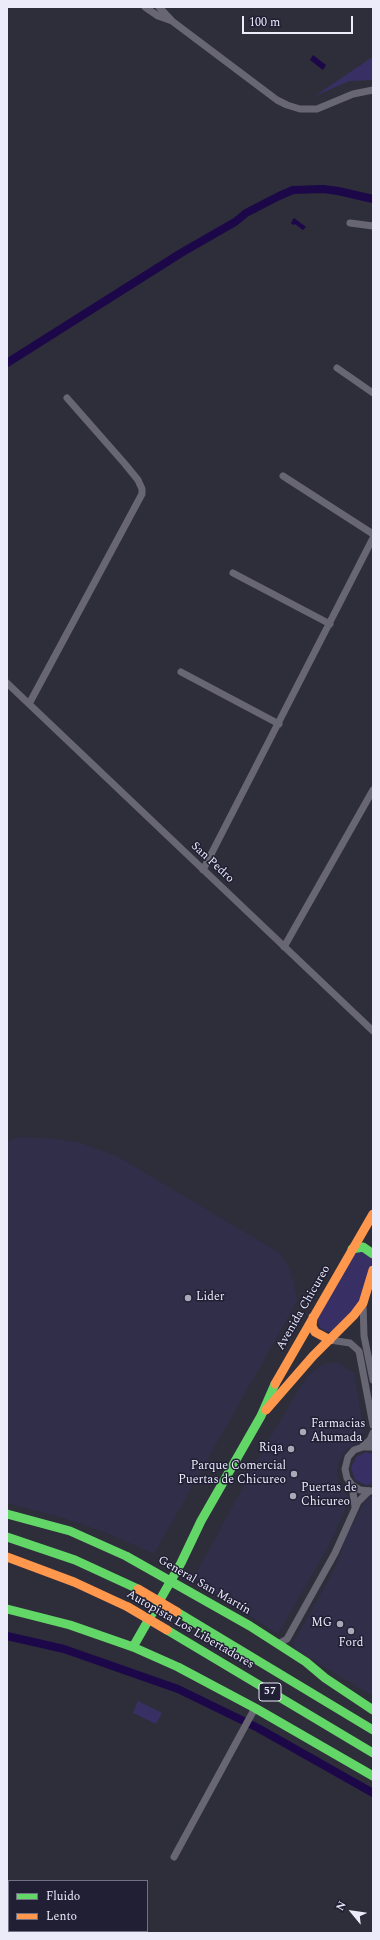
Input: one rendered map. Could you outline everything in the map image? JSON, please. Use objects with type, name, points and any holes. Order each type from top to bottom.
[{"type":"main road","name":"Avenida Chicureo","points":[[133,1647],[185,1556],[201,1521],[261,1416],[270,1392],[373,1214]]},
{"type":"main road","points":[[352,1250],[363,1247],[373,1254]]},
{"type":"main road","name":"Avenida Chicureo","points":[[261,1416],[313,1356],[347,1323],[363,1303],[373,1270]]},
{"type":"main road","points":[[313,1317],[312,1326],[315,1332],[318,1335],[330,1340]]},
{"type":"main road","name":"General San Martín","points":[[7,1514],[62,1529],[92,1540],[171,1580],[284,1645],[373,1710]]},
{"type":"main road","name":"Autopista Los Libertadores","points":[[7,1537],[75,1560],[138,1589],[373,1730]]},
{"type":"main road","name":"Autopista Los Libertadores","points":[[7,1558],[55,1574],[128,1607],[373,1754]]},
{"type":"main road","points":[[7,1609],[54,1620],[133,1647],[178,1666],[255,1708],[373,1776]]},
{"type":"street","points":[[146,7],[158,16],[172,21]]},
{"type":"street","points":[[159,7],[172,21],[277,100],[293,108],[307,110],[317,109],[353,94],[373,90]]},
{"type":"street","points":[[350,223],[373,226]]},
{"type":"street","points":[[337,368],[373,393]]},
{"type":"street","points":[[29,704],[142,494],[142,489],[138,480],[67,398]]},
{"type":"street","points":[[283,476],[373,534]]},
{"type":"street","points":[[203,870],[373,538]]},
{"type":"street","points":[[233,573],[330,624]]},
{"type":"street","points":[[181,672],[279,724]]},
{"type":"street","name":"San Pedro","points":[[7,683],[373,1031]]},
{"type":"street","points":[[284,947],[373,790]]},
{"type":"street","points":[[363,1303],[364,1336],[373,1380]]},
{"type":"street","points":[[330,1340],[350,1343],[359,1351],[373,1425]]},
{"type":"street","points":[[371,1491],[360,1490],[352,1485],[347,1478],[345,1465],[351,1453],[370,1440],[373,1433]]},
{"type":"street","points":[[363,1446],[373,1447]]},
{"type":"street","points":[[352,1485],[355,1507]]},
{"type":"street","points":[[284,1645],[335,1553],[355,1507],[361,1498],[371,1491]]},
{"type":"street","points":[[174,1857],[255,1708]]},
{"type":"shaded area","points":[[313,55],[326,65],[323,70],[310,60]]},
{"type":"shaded area","points":[[371,58],[373,59],[373,80],[349,81],[315,96]]},
{"type":"shaded area","points":[[294,218],[306,227],[303,230],[291,223]]},
{"type":"shaded area","points":[[18,1137],[47,1138],[78,1142],[117,1156],[280,1253],[288,1266],[293,1280],[298,1300],[154,1554],[107,1533],[63,1518],[7,1503],[7,1141]]},
{"type":"shaded area","points":[[359,1250],[371,1257],[372,1260],[365,1292],[359,1303],[331,1332],[325,1331],[320,1327],[317,1319],[355,1252]]},
{"type":"shaded area","name":"Puertas de Chicureo","points":[[337,1362],[354,1373],[364,1432],[358,1442],[345,1451],[339,1461],[337,1471],[338,1481],[343,1491],[350,1498],[331,1542],[278,1634],[193,1579],[264,1448],[297,1392],[309,1375],[323,1364]]},
{"type":"shaded area","points":[[366,1452],[373,1454],[373,1484],[366,1485],[355,1480],[351,1468],[356,1457]]},
{"type":"shaded area","points":[[373,1496],[373,1696],[296,1650],[293,1643],[333,1572],[347,1535],[362,1506],[369,1497]]},
{"type":"shaded area","points":[[138,1701],[162,1713],[156,1724],[133,1713]]},
{"type":"waterway","points":[[7,363],[181,253],[235,222],[246,213],[279,196],[293,190],[323,189],[373,199]]},
{"type":"waterway","points":[[7,1636],[64,1649],[178,1689],[258,1728],[373,1793]]},
{"type":"traffic: fast","points":[[352,1249],[363,1247],[373,1254]]},
{"type":"traffic: fast","points":[[133,1647],[181,1563],[201,1521],[261,1416],[275,1384]]},
{"type":"traffic: fast","points":[[7,1514],[70,1531],[126,1556],[250,1626],[306,1662],[325,1678],[373,1710]]},
{"type":"traffic: fast","points":[[7,1537],[75,1560],[138,1589]]},
{"type":"traffic: fast","points":[[7,1609],[70,1625],[133,1647],[178,1667],[255,1708],[373,1776]]},
{"type":"traffic: fast","points":[[177,1612],[373,1730]]},
{"type":"traffic: fast","points":[[167,1630],[373,1753]]},
{"type":"traffic: slow","points":[[275,1384],[373,1214]]},
{"type":"traffic: slow","points":[[266,1410],[313,1356],[354,1315],[363,1303],[373,1270]]},
{"type":"traffic: slow","points":[[313,1317],[312,1326],[315,1332],[330,1340]]},
{"type":"traffic: slow","points":[[7,1557],[74,1582],[128,1607]]},
{"type":"traffic: slow","points":[[138,1589],[177,1612]]},
{"type":"traffic: slow","points":[[128,1607],[167,1630]]},
{"type":"place","name":"Lider","points":[[188,1298]]},
{"type":"place","name":"Farmacias Ahumada","points":[[303,1432]]},
{"type":"place","name":"Riqa","points":[[291,1449]]},
{"type":"place","name":"Parque Comercial Puertas de Chicureo","points":[[294,1474]]},
{"type":"place","name":"Puertas de Chicureo","points":[[293,1496]]},
{"type":"place","name":"MG","points":[[340,1624]]},
{"type":"place","name":"Ford","points":[[351,1631]]}]
